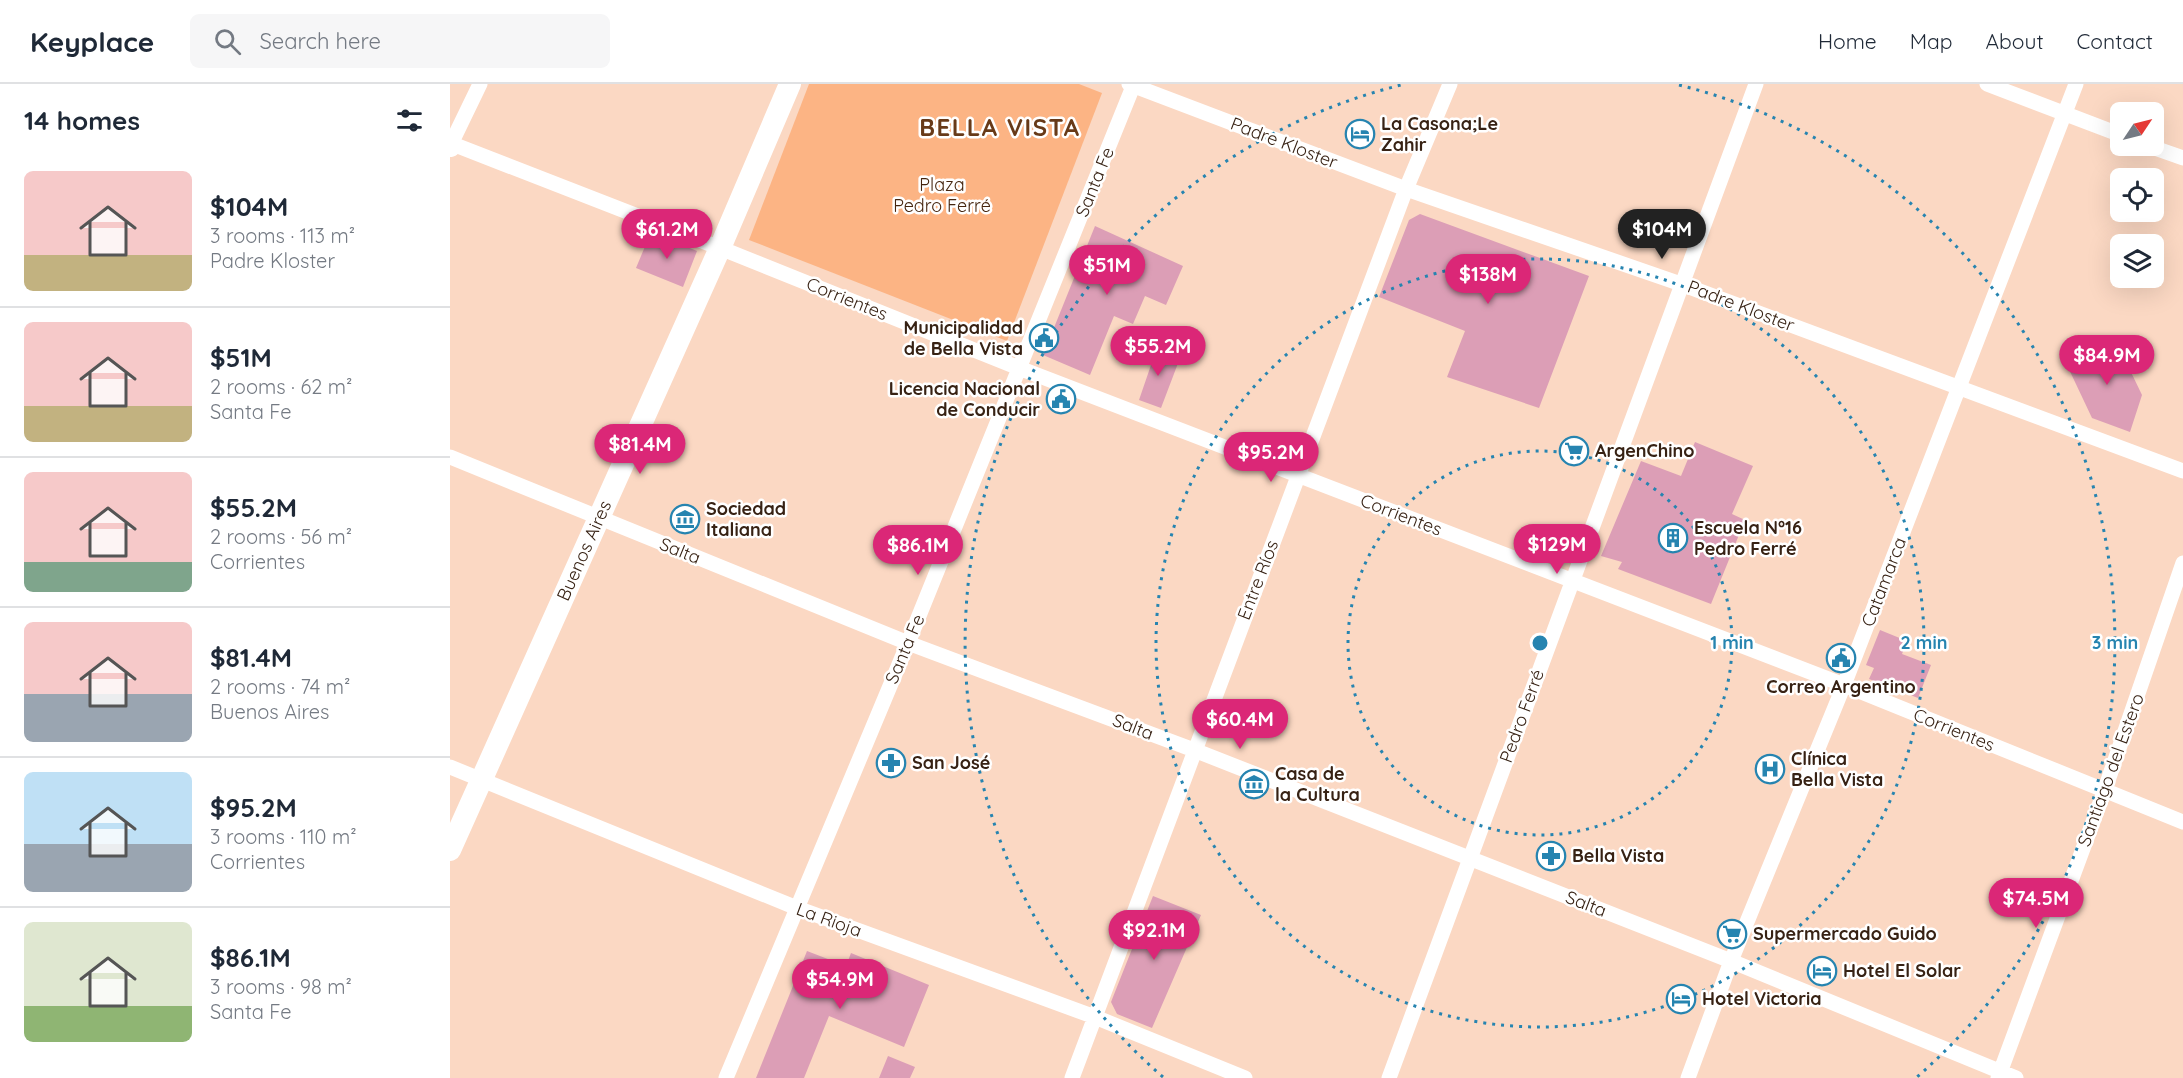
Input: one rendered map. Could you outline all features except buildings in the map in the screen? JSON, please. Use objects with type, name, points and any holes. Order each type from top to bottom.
[{"type":"street","points":[[450,144],[480,84]]},
{"type":"street","name":"Buenos Aires","points":[[450,850],[720,248],[790,84]]},
{"type":"street","name":"Entre Ríos","points":[[1072,1078],[1406,189],[1450,84]]},
{"type":"street","name":"Pedro Ferré","points":[[1389,1078],[1756,84]]},
{"type":"street","points":[[1987,84],[2110,131]]},
{"type":"street","name":"Catamarca","points":[[1688,1078],[1731,961],[1844,685],[2076,84]]},
{"type":"street","name":"Padre Kloster","points":[[1132,85],[1406,189],[1681,284],[2183,471]]},
{"type":"street","name":"Santa Fe","points":[[726,1078],[908,643],[1132,85]]},
{"type":"street","name":"Corrientes","points":[[450,144],[1297,476],[1844,685],[2183,822]]},
{"type":"street","points":[[2164,151],[2183,158]]},
{"type":"street","name":"Salta","points":[[450,457],[908,643],[1194,750],[1731,961],[1999,1075],[2016,1078]]},
{"type":"street","name":"Santiago del Estero","points":[[1999,1075],[2104,792],[2183,563]]},
{"type":"street","name":"La Rioja","points":[[450,768],[796,908],[1095,1017],[1245,1078]]},
{"type":"green space","name":"Plaza Pedro Ferré","points":[[809,84],[1079,84],[1102,93],[1007,341],[749,240]]},
{"type":"place","name":"La Casona;Le Zahir","points":[[1360,134]]},
{"type":"place","name":"Municipalidad de Bella Vista","points":[[1044,338]]},
{"type":"place","name":"Licencia Nacional de Conducir","points":[[1061,399]]},
{"type":"place","name":"ArgenChino","points":[[1574,451]]},
{"type":"place","name":"Sociedad Italiana","points":[[685,519]]},
{"type":"place","name":"Escuela N°16 Pedro Ferré","points":[[1673,538]]},
{"type":"place","name":"Correo Argentino","points":[[1841,658]]},
{"type":"place","name":"San José","points":[[891,763]]},
{"type":"place","name":"Clínica Bella Vista","points":[[1770,769]]},
{"type":"place","name":"Casa de la Cultura","points":[[1254,784]]},
{"type":"place","name":"Bella Vista","points":[[1551,856]]},
{"type":"place","name":"Supermercado Guido","points":[[1732,934]]},
{"type":"place","name":"Hotel El Solar","points":[[1822,971]]},
{"type":"place","name":"Hotel Victoria","points":[[1681,999]]},
{"type":"district","name":"BELLA VISTA","points":[[1000,128]]}]
